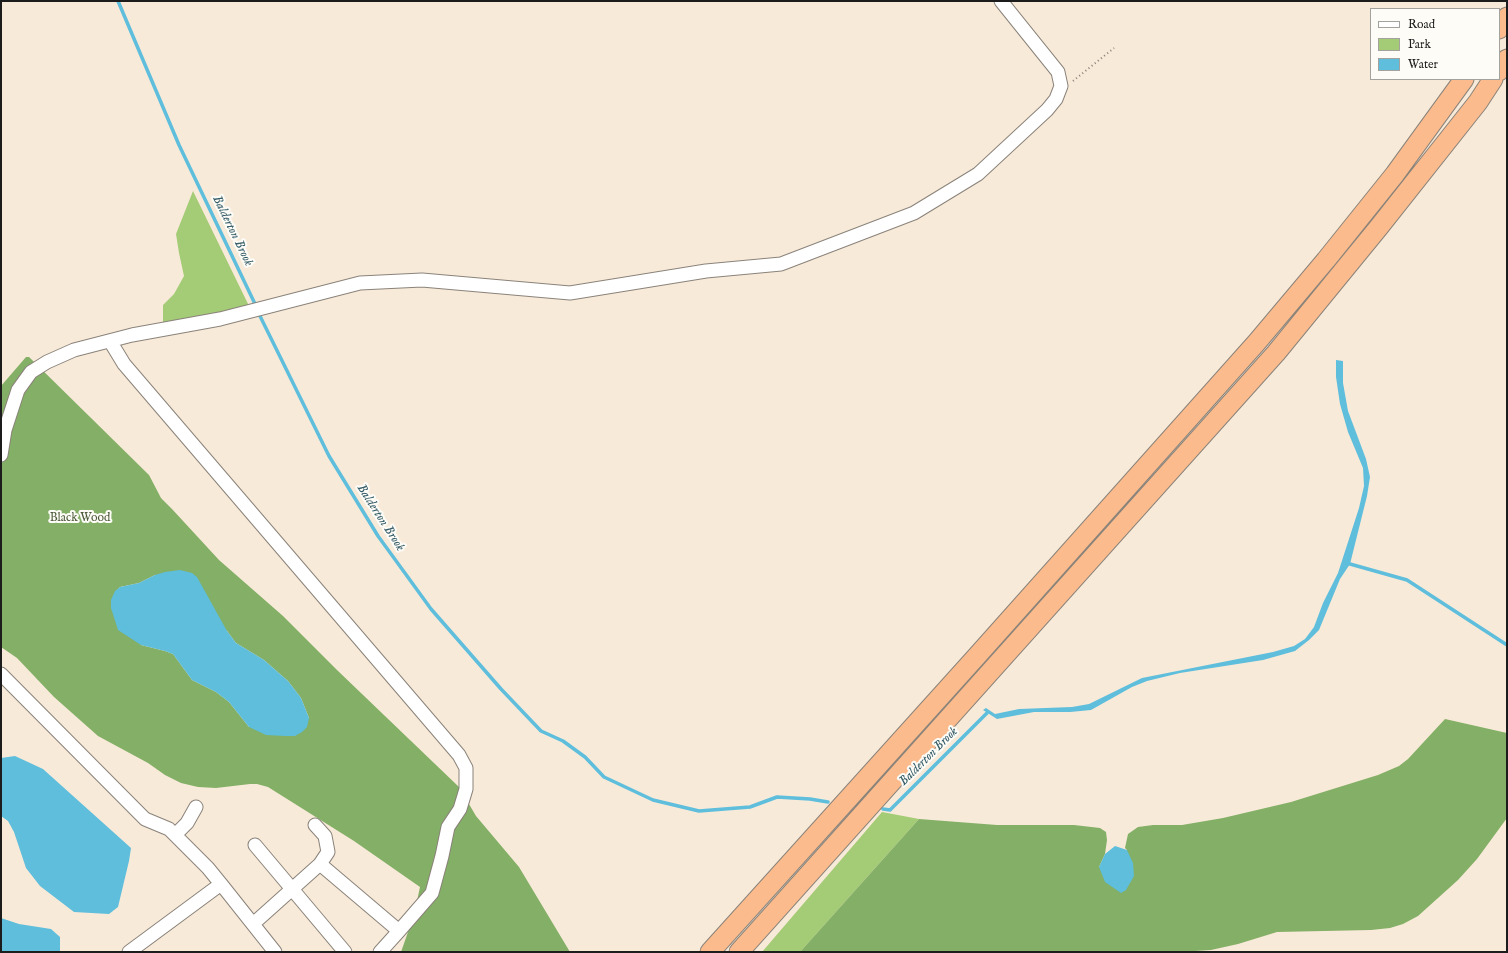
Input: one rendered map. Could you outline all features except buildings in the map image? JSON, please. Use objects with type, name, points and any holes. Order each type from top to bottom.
[{"type":"highway","points":[[1500,28],[1507,17]]},
{"type":"highway","points":[[1500,70],[1507,59]]},
{"type":"highway","points":[[710,952],[1257,342],[1326,260],[1395,174],[1463,80]]},
{"type":"highway","points":[[739,952],[1276,353],[1379,227],[1478,102],[1492,80]]},
{"type":"lane","points":[[1,455],[6,430],[18,390],[31,372],[47,362],[74,350],[132,335],[220,319],[360,283],[422,280],[570,293],[706,271],[781,264],[914,213],[978,174],[1047,110],[1056,99],[1061,86],[1058,72],[1001,1]]},
{"type":"lane","points":[[110,341],[124,364],[459,755],[466,768],[466,789],[460,810],[448,827],[432,893],[380,952]]},
{"type":"lane","points":[[1,674],[145,819],[169,829],[208,868],[276,952]]},
{"type":"lane","points":[[175,835],[187,823],[196,807]]},
{"type":"lane","points":[[253,924],[320,864],[328,852],[328,845],[325,836],[315,825]]},
{"type":"lane","points":[[255,845],[345,952]]},
{"type":"lane","points":[[320,864],[399,931]]},
{"type":"lane","points":[[130,952],[221,884]]},
{"type":"path","points":[[1058,93],[1114,48]]},
{"type":"green space","points":[[193,191],[250,308],[163,324],[163,305],[174,294],[184,276],[176,234]]},
{"type":"green space","name":"Black Wood","points":[[26,357],[29,357],[149,475],[161,498],[219,560],[283,616],[459,787],[476,816],[519,867],[570,952],[401,952],[414,915],[420,887],[354,841],[268,787],[250,784],[216,788],[198,787],[181,783],[165,775],[148,763],[98,736],[54,697],[17,658],[1,647],[1,386]],"holes":[[[155,575],[227,631],[236,643],[264,660],[288,681],[301,698],[309,718],[249,727],[229,702],[216,692],[192,680],[173,654],[141,645],[115,592],[120,587],[139,583]]]},
{"type":"green space","points":[[1445,719],[1507,733],[1507,818],[1477,859],[1458,880],[1418,916],[1403,924],[1390,928],[1371,930],[1277,932],[1238,944],[1211,950],[1179,952],[800,952],[919,819],[997,825],[1074,825],[1100,828],[1106,832],[1107,840],[1105,854],[1099,867],[1127,850],[1125,848],[1128,834],[1138,827],[1153,825],[1182,825],[1223,818],[1291,802],[1378,775],[1399,766],[1408,759]]},
{"type":"green space","points":[[882,812],[919,819],[800,952],[762,952]]},
{"type":"water","points":[[1336,360],[1343,361],[1343,383],[1348,411],[1366,459],[1370,477],[1367,496],[1350,564],[1340,579],[1319,630],[1309,640],[1295,651],[1263,660],[1180,673],[1147,681],[1132,687],[1091,710],[1070,712],[1034,712],[997,719],[983,710],[986,708],[995,714],[1019,709],[1072,707],[1089,704],[1142,678],[1273,652],[1294,646],[1305,639],[1314,627],[1323,603],[1338,573],[1359,508],[1364,486],[1363,468],[1348,432],[1340,404],[1336,377]]},
{"type":"water","points":[[180,570],[192,573],[197,577],[227,631],[236,643],[264,660],[288,681],[301,698],[309,718],[307,727],[302,732],[295,736],[266,735],[249,727],[229,702],[216,692],[192,680],[173,654],[141,645],[118,630],[111,608],[111,600],[115,591],[120,587],[139,583],[155,575]]},
{"type":"water","points":[[15,756],[43,769],[131,848],[118,907],[109,914],[74,912],[40,886],[26,868],[14,832],[8,821],[1,816],[1,758]]},
{"type":"water","points":[[1115,846],[1127,850],[1133,863],[1134,876],[1126,890],[1121,893],[1105,882],[1099,867],[1105,854]]},
{"type":"water","points":[[1,918],[19,924],[51,929],[60,937],[60,952],[1,952]]},
{"type":"waterway","name":"Balderton Brook","points":[[118,1],[179,145],[256,306]]},
{"type":"waterway","name":"Balderton Brook","points":[[258,312],[329,456],[378,536],[431,609],[501,689],[541,731],[563,741],[585,757],[604,777],[653,800],[699,811],[750,807],[777,797],[810,799],[828,802]]},
{"type":"waterway","points":[[1350,564],[1407,580],[1507,645]]},
{"type":"waterway","name":"Balderton Brook","points":[[883,809],[890,810],[987,713]]}]
